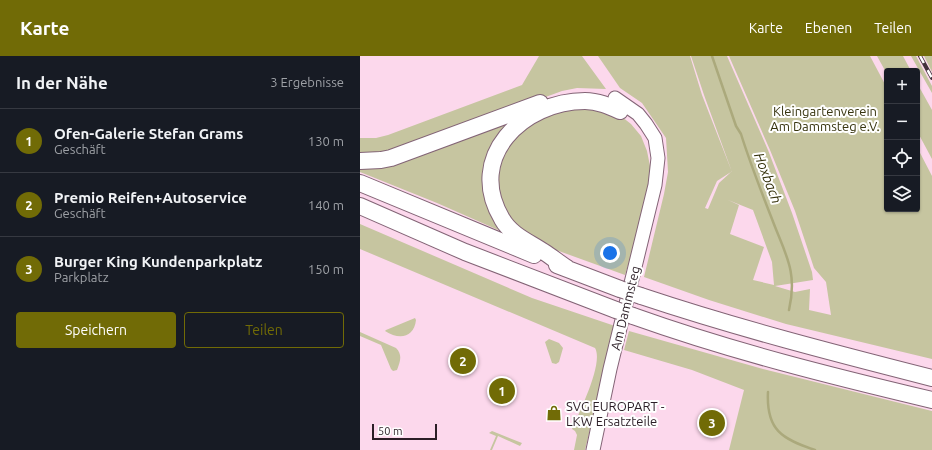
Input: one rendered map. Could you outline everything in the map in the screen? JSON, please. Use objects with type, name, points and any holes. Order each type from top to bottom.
[{"type":"highway","points":[[360,161],[391,158],[562,95],[577,92],[604,94],[618,105]]},
{"type":"highway","points":[[567,268],[526,242],[507,226],[502,219],[494,204],[490,188],[490,173],[494,158],[508,133],[518,124],[533,115],[561,104],[586,101],[618,105]]},
{"type":"highway","points":[[360,183],[451,222],[620,289],[755,332],[932,378]]},
{"type":"highway","points":[[360,206],[465,252],[688,336],[806,369],[932,400]]},
{"type":"main road","name":"Am Dammsteg","points":[[593,450],[610,369],[655,185],[656,165],[648,143],[634,122],[618,105]]},
{"type":"green space","points":[[539,56],[582,56],[606,89],[577,88],[562,91],[396,152],[360,156],[360,138],[376,138],[388,135],[522,85]]},
{"type":"green space","name":"Kleingartenverein Am Dammsteg e.V.","points":[[598,56],[690,56],[702,95],[732,172],[691,56],[727,56],[768,150],[792,213],[812,272],[813,280],[775,286],[795,292],[810,289],[809,310],[831,315],[826,282],[814,268],[795,211],[729,56],[870,56],[884,82],[884,212],[920,212],[920,153],[932,176],[932,359],[786,324],[709,300],[644,277],[668,172],[666,138],[642,103],[620,88]],"holes":[[[731,172],[719,183],[708,209],[705,208],[717,181]],[[728,200],[753,210],[772,262],[774,285],[753,280],[764,247],[730,234],[739,205]]]},
{"type":"green space","points":[[877,56],[903,56],[909,68],[884,68]]},
{"type":"green space","points":[[911,56],[916,56],[932,86],[932,93],[920,72],[920,68],[918,68]]},
{"type":"green space","points":[[924,56],[932,56],[932,72]]},
{"type":"green space","points":[[920,88],[932,110],[932,159],[920,137]]},
{"type":"green space","points":[[556,103],[491,155],[505,233],[437,203],[360,172],[360,163]]},
{"type":"green space","points":[[589,105],[617,113],[631,124],[641,136],[647,151],[650,166],[650,180],[638,233],[625,275],[545,246],[512,225],[496,192],[498,162],[513,136],[554,111]]},
{"type":"green space","points":[[360,224],[532,298],[615,326],[585,450],[574,450],[577,435],[572,429],[594,376],[597,355],[595,348],[360,249]]},
{"type":"green space","points":[[415,318],[415,326],[409,334],[405,336],[395,336],[385,331],[386,330]]},
{"type":"green space","points":[[629,331],[763,369],[932,411],[932,450],[729,450],[744,390],[692,370],[624,350]]},
{"type":"green space","points":[[360,332],[396,348],[400,353],[400,361],[397,370],[393,371],[391,369],[381,345],[360,336]]},
{"type":"green space","points":[[549,339],[559,343],[563,348],[559,362],[556,364],[552,363],[545,342]]},
{"type":"green space","points":[[492,431],[522,443],[520,446],[498,436],[492,450],[490,450],[496,436],[489,433]]},
{"type":"waterway","name":"Hoxbach","points":[[712,56],[736,126],[741,134],[789,263],[792,284],[789,310]]},
{"type":"waterway","name":"Hoxbach","points":[[768,392],[770,416],[778,431],[793,442],[815,450]]},
{"type":"railway","points":[[920,56],[932,78]]},
{"type":"place","name":"Premio Reifen+Autoservice","points":[[463,361]]},
{"type":"place","name":"Ofen-Galerie Stefan Grams","points":[[502,391]]},
{"type":"place","name":"SVG EUROPART - LKW Ersatzteile","points":[[554,413]]},
{"type":"place","name":"Burger King Kundenparkplatz","points":[[712,423]]}]
